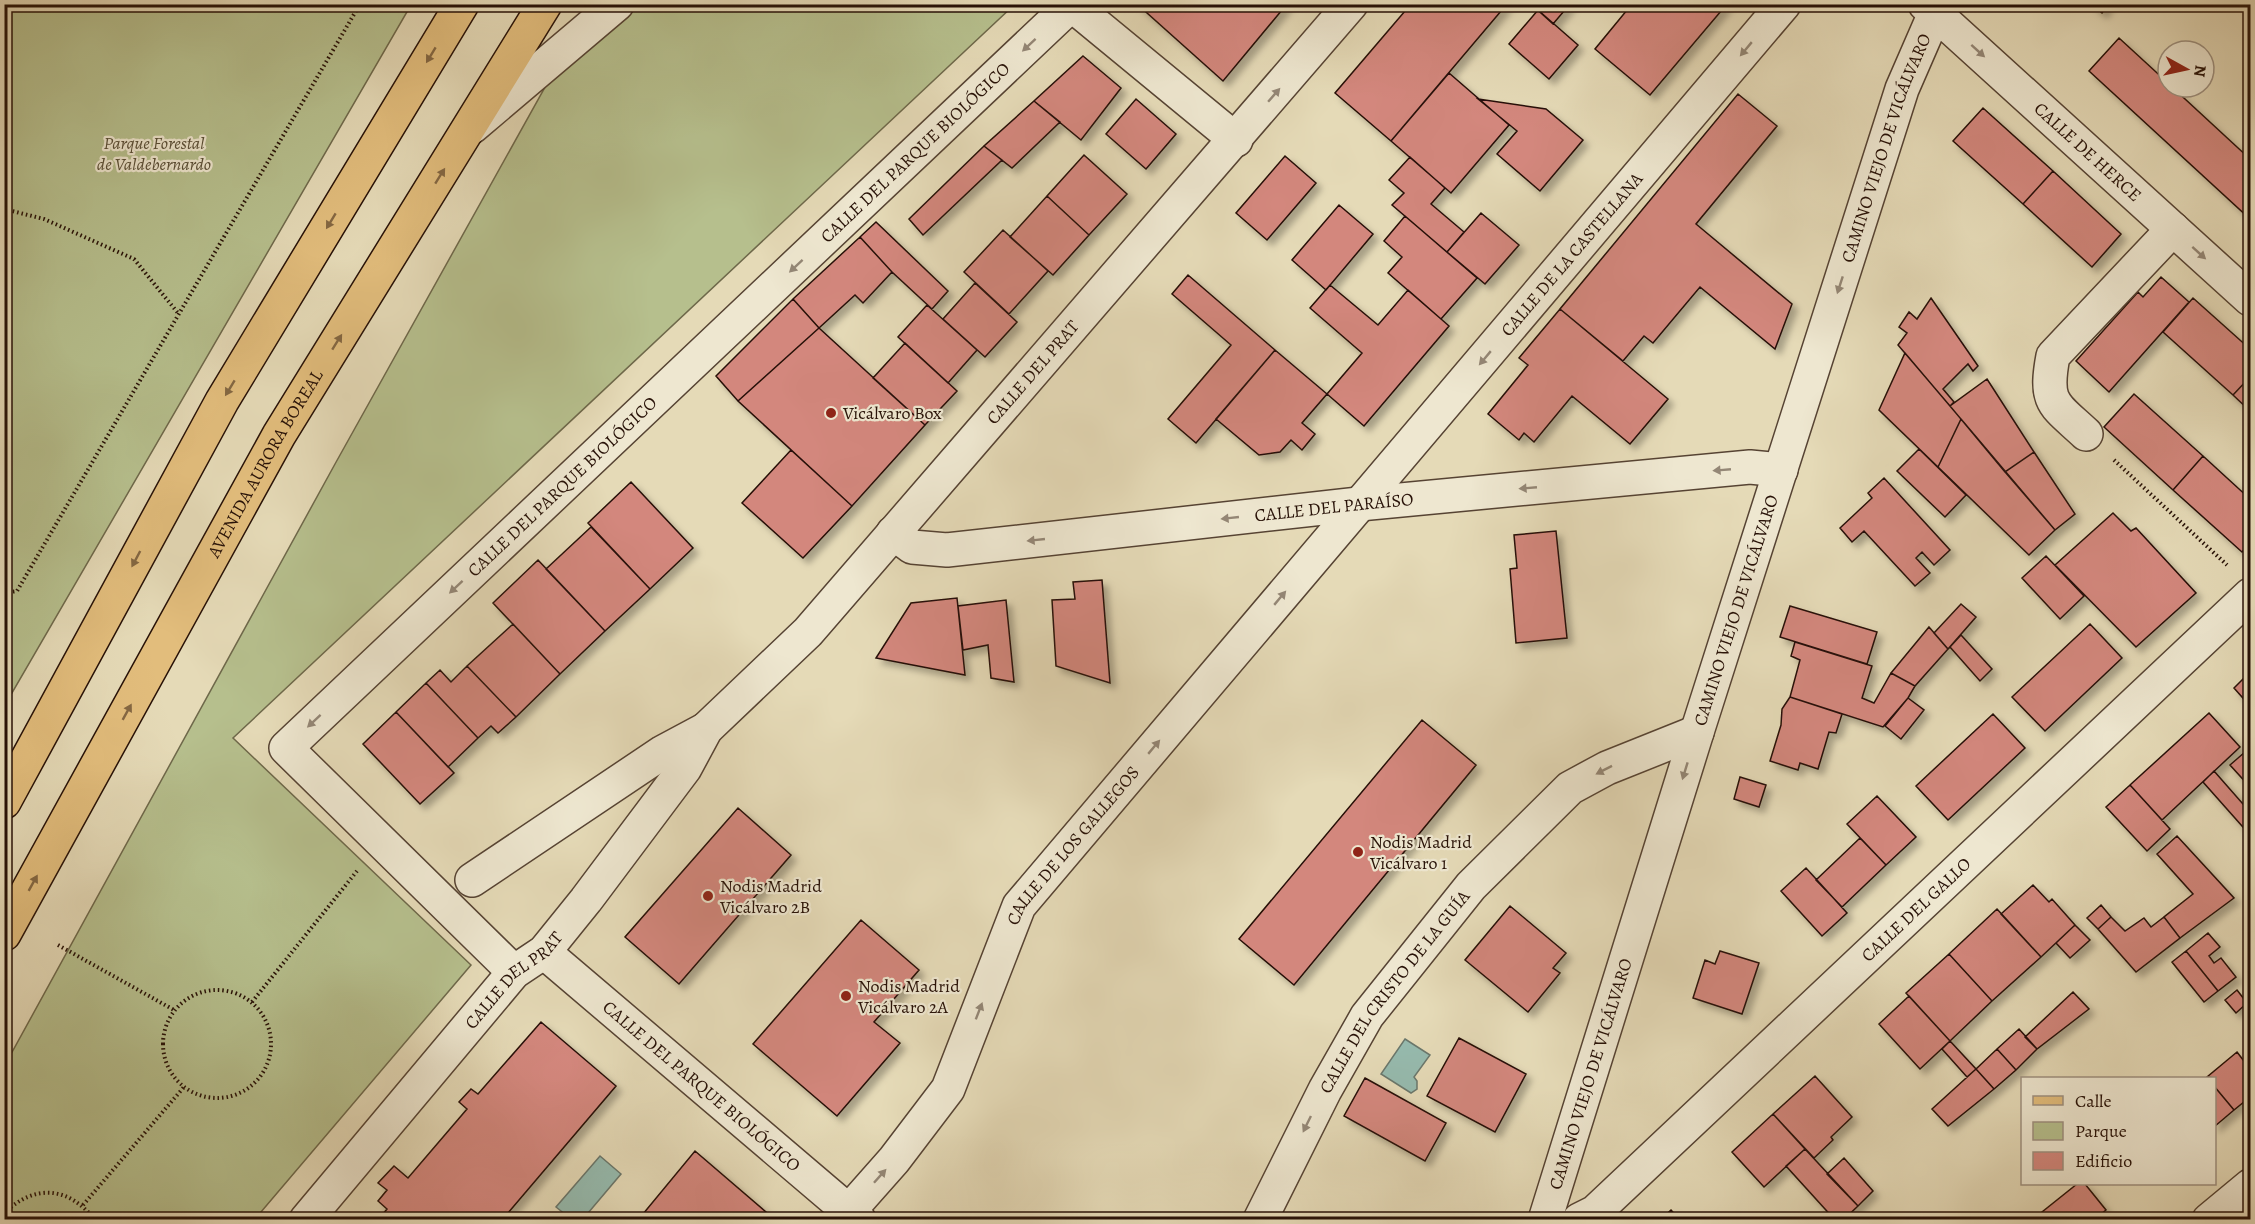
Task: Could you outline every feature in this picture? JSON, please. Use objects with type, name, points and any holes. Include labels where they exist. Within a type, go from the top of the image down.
[{"type":"main road","points":[[4,802],[222,401],[462,4]]},
{"type":"main road","name":"AVENIDA AURORA BOREAL","points":[[4,934],[279,435],[545,4]]},
{"type":"street","points":[[469,130],[617,4]]},
{"type":"street","name":"CALLE DEL PRAT","points":[[472,880],[663,752],[706,729],[808,633],[1236,140],[1351,4]]},
{"type":"street","name":"CALLE DE LA CASTELLANA","points":[[1359,504],[1400,459],[1784,4]]},
{"type":"street","points":[[1072,5],[1236,140]]},
{"type":"street","name":"CALLE DEL PARQUE BIOLÓGICO","points":[[514,972],[286,748],[1072,5]]},
{"type":"street","name":"CALLE DE HERCE","points":[[1933,7],[2250,299]]},
{"type":"street","name":"CAMINO VIEJO DE VICÁLVARO","points":[[1553,1218],[1697,732],[1902,89],[1933,7]]},
{"type":"street","points":[[2086,435],[2053,403],[2048,382],[2053,356],[2173,229]]},
{"type":"street","name":"CALLE DEL PARAÍSO","points":[[893,533],[912,547],[947,550],[1359,504],[1750,467],[1781,470]]},
{"type":"street","name":"CALLE DE LOS GALLEGOS","points":[[849,1216],[948,1089],[1019,906],[1359,504]]},
{"type":"street","name":"CALLE DEL GALLO","points":[[1579,1220],[1595,1212],[2241,582]]},
{"type":"street","name":"CALLE DEL PRAT","points":[[306,1220],[514,972],[544,952],[685,768],[706,729]]},
{"type":"street","name":"CALLE DEL CRISTO DE LA GUÍA","points":[[1260,1220],[1325,1090],[1367,1017],[1471,886],[1570,788],[1607,768],[1697,732]]},
{"type":"street","name":"CALLE DEL PARQUE BIOLÓGICO","points":[[544,952],[849,1216]]},
{"type":"street","points":[[2209,1220],[2250,1186]]},
{"type":"path","points":[[4,593],[17,591],[360,4]]},
{"type":"path","points":[[4,209],[44,219],[134,259],[177,314]]},
{"type":"path","points":[[2086,435],[2241,582]]},
{"type":"path","points":[[252,1002],[364,862]]},
{"type":"path","points":[[58,945],[174,1010]]},
{"type":"path","points":[[220,989],[237,993],[252,1002],[264,1016],[270,1034],[270,1052],[264,1070],[253,1085],[237,1094],[219,1099],[200,1096],[184,1087],[172,1075],[165,1059],[162,1042],[166,1025],[174,1010],[188,998],[203,991],[220,989]]},
{"type":"path","points":[[83,1205],[184,1087]]},
{"type":"path","points":[[4,1213],[17,1201],[33,1194],[51,1192],[68,1196],[83,1205],[95,1220]]},
{"type":"green space","name":"Parque Forestal de Valdebernardo","points":[[4,5],[411,5],[5,705]]},
{"type":"green space","points":[[595,5],[1014,5],[233,738],[471,965],[255,1219],[5,1220],[5,1065],[335,464],[568,46]]},
{"type":"water","points":[[1405,1039],[1430,1055],[1414,1077],[1417,1081],[1417,1089],[1411,1093],[1381,1074]]},
{"type":"water","points":[[600,1156],[621,1174],[583,1219],[571,1219],[556,1207]]},
{"type":"building","points":[[1137,4],[1287,4],[1223,81]]},
{"type":"building","points":[[1411,4],[1507,4],[1391,141],[1335,93]]},
{"type":"building","points":[[1531,4],[1570,4],[1553,24]]},
{"type":"building","points":[[1632,4],[1727,4],[1650,95],[1595,49]]},
{"type":"building","points":[[2091,4],[2108,4],[2102,13]]},
{"type":"building","points":[[1538,10],[1578,45],[1549,79],[1509,44]]},
{"type":"building","points":[[2119,38],[2156,72],[2156,99],[2185,99],[2250,159],[2250,219],[2089,71]]},
{"type":"building","points":[[1083,56],[1121,88],[1081,140],[1034,101]]},
{"type":"building","points":[[1449,73],[1509,125],[1451,193],[1391,141]]},
{"type":"building","points":[[1738,94],[1777,126],[1696,224],[1792,304],[1775,349],[1700,287],[1653,343],[1644,336],[1623,361],[1560,309]]},
{"type":"building","points":[[1136,99],[1176,134],[1146,169],[1106,134]]},
{"type":"building","points":[[1478,99],[1546,109],[1583,140],[1540,191],[1497,154],[1517,131]]},
{"type":"building","points":[[1034,101],[1060,122],[1012,168],[984,146]]},
{"type":"building","points":[[1983,108],[2053,171],[2023,204],[1953,141]]},
{"type":"building","points":[[984,146],[1002,160],[923,235],[909,219]]},
{"type":"building","points":[[1084,155],[1127,194],[1089,235],[1047,196]]},
{"type":"building","points":[[1285,156],[1316,183],[1267,240],[1236,213]]},
{"type":"building","points":[[1410,157],[1445,188],[1431,204],[1464,232],[1447,252],[1392,205],[1404,193],[1389,180]]},
{"type":"building","points":[[2053,171],[2121,234],[2092,267],[2023,204]]},
{"type":"building","points":[[1047,196],[1089,235],[1053,275],[1010,237]]},
{"type":"building","points":[[1339,205],[1373,234],[1326,290],[1292,260]]},
{"type":"building","points":[[1481,213],[1519,245],[1485,284],[1447,252]]},
{"type":"building","points":[[1405,216],[1477,278],[1441,319],[1388,273],[1402,257],[1384,241]]},
{"type":"building","points":[[876,222],[948,291],[932,309],[892,272],[860,237]]},
{"type":"building","points":[[1003,230],[1048,271],[1009,314],[964,272]]},
{"type":"building","points":[[860,237],[892,272],[863,303],[855,295],[819,328],[793,299]]},
{"type":"building","points":[[1188,275],[1275,350],[1196,443],[1168,419],[1231,345],[1172,294]]},
{"type":"building","points":[[2161,277],[2189,302],[2109,392],[2076,361],[2138,292],[2143,297]]},
{"type":"building","points":[[975,283],[1017,322],[985,357],[943,319]]},
{"type":"building","points":[[1330,285],[1378,325],[1408,290],[1449,326],[1364,426],[1327,394],[1362,353],[1310,308]]},
{"type":"building","points":[[1931,298],[1978,366],[1973,371],[1968,364],[1943,389],[1954,402],[1950,406],[1898,345],[1907,333],[1899,327],[1909,312],[1917,319]]},
{"type":"building","points":[[2193,298],[2250,349],[2250,377],[2233,395],[2163,332]]},
{"type":"building","points":[[793,299],[819,328],[738,401],[716,376]]},
{"type":"building","points":[[927,305],[977,350],[948,383],[898,337]]},
{"type":"building","points":[[1560,309],[1668,399],[1630,444],[1572,396],[1534,442],[1524,433],[1519,440],[1488,414],[1528,365],[1519,358]]},
{"type":"building","name":"Vicálvaro Box","points":[[819,328],[925,425],[852,506],[738,401]]},
{"type":"building","points":[[905,343],[957,391],[925,425],[873,378]]},
{"type":"building","points":[[1275,350],[1327,394],[1302,423],[1315,434],[1302,450],[1291,440],[1280,452],[1259,455],[1216,419]]},
{"type":"building","points":[[1905,353],[1961,419],[1938,467],[1879,410]]},
{"type":"building","points":[[2250,377],[2250,411],[2233,395]]},
{"type":"building","points":[[1987,379],[2034,452],[2005,472],[1950,406]]},
{"type":"building","points":[[2134,394],[2203,456],[2173,490],[2104,427]]},
{"type":"building","points":[[1961,419],[2055,530],[2029,555],[1938,467]]},
{"type":"building","points":[[1919,449],[1966,495],[1945,517],[1897,471]]},
{"type":"building","points":[[791,450],[852,506],[803,558],[742,503]]},
{"type":"building","points":[[2034,452],[2075,514],[2055,530],[2005,472]]},
{"type":"building","points":[[2203,456],[2250,499],[2250,543],[2242,552],[2173,490]]},
{"type":"building","points":[[1884,478],[1950,550],[1934,565],[1922,552],[1916,558],[1930,573],[1915,586],[1864,531],[1852,542],[1840,528],[1872,498],[1868,493]]},
{"type":"building","points":[[631,482],[693,548],[650,589],[588,523]]},
{"type":"building","points":[[2113,513],[2131,531],[2136,528],[2196,593],[2136,647],[2055,565]]},
{"type":"building","points":[[591,527],[650,589],[605,631],[546,569]]},
{"type":"building","points":[[1556,531],[1567,638],[1516,643],[1510,569],[1517,568],[1514,535]]},
{"type":"building","points":[[2046,556],[2084,596],[2060,619],[2022,578]]},
{"type":"building","points":[[538,560],[605,631],[560,674],[493,603]]},
{"type":"building","points":[[1102,580],[1110,683],[1056,666],[1052,600],[1075,599],[1073,582]]},
{"type":"building","points":[[957,598],[965,675],[876,658],[911,603]]},
{"type":"building","points":[[1006,600],[1014,682],[991,678],[988,645],[963,650],[958,606]]},
{"type":"building","points":[[1961,604],[1976,617],[1948,649],[1934,633]]},
{"type":"building","points":[[1790,606],[1877,632],[1867,664],[1780,637]]},
{"type":"building","points":[[513,624],[560,674],[516,717],[467,666]]},
{"type":"building","points":[[2090,624],[2122,658],[2045,731],[2012,697]]},
{"type":"building","points":[[1929,627],[1948,649],[1915,686],[1891,673]]},
{"type":"building","points":[[1961,635],[1992,669],[1980,681],[1950,647]]},
{"type":"building","points":[[1795,642],[1872,666],[1862,698],[1874,703],[1891,673],[1915,686],[1908,698],[1883,727],[1790,697],[1800,660],[1791,656]]},
{"type":"building","points":[[467,666],[516,717],[498,733],[491,726],[478,738],[426,683],[440,670],[451,682]]},
{"type":"building","points":[[2250,672],[2250,706],[2234,688]]},
{"type":"building","points":[[426,683],[478,738],[448,767],[396,712]]},
{"type":"building","points":[[1790,697],[1842,714],[1836,733],[1829,732],[1818,769],[1800,763],[1798,770],[1770,761],[1781,725],[1782,709]]},
{"type":"building","points":[[1908,698],[1924,710],[1901,739],[1885,726]]},
{"type":"building","points":[[396,712],[454,773],[420,804],[363,744]]},
{"type":"building","points":[[2209,713],[2240,747],[2162,820],[2130,785]]},
{"type":"building","points":[[1993,714],[2025,748],[1948,820],[1916,786]]},
{"type":"building","name":"Nodis Madrid Vicálvaro 1","points":[[1422,720],[1476,765],[1294,985],[1239,939]]},
{"type":"building","points":[[2245,752],[2250,758],[2250,787],[2230,765]]},
{"type":"building","points":[[2214,771],[2250,812],[2250,835],[2203,782]]},
{"type":"building","points":[[1740,777],[1766,785],[1759,807],[1734,799]]},
{"type":"building","points":[[2130,785],[2170,829],[2147,851],[2106,807]]},
{"type":"building","points":[[1877,796],[1916,837],[1886,865],[1847,824]]},
{"type":"building","name":"Nodis Madrid Vicálvaro 2B","points":[[738,808],[791,855],[679,984],[625,937]]},
{"type":"building","points":[[2177,836],[2234,898],[2180,938],[2164,917],[2193,894],[2157,854]]},
{"type":"building","points":[[1860,838],[1886,865],[1842,907],[1816,880]]},
{"type":"building","points":[[1806,868],[1847,913],[1822,936],[1781,891]]},
{"type":"building","points":[[2033,885],[2049,902],[2052,899],[2075,925],[2041,957],[2001,914]]},
{"type":"building","points":[[2101,905],[2111,917],[2098,929],[2087,918]]},
{"type":"building","points":[[1510,906],[1566,953],[1553,968],[1560,973],[1528,1012],[1465,960]]},
{"type":"building","points":[[1997,909],[2041,957],[1992,1001],[1949,954]]},
{"type":"building","points":[[2111,917],[2125,931],[2144,918],[2151,927],[2164,917],[2180,938],[2136,972],[2098,929]]},
{"type":"building","name":"Nodis Madrid Vicálvaro 2A","points":[[861,920],[919,970],[874,1022],[900,1043],[837,1116],[753,1044]]},
{"type":"building","points":[[2075,925],[2090,940],[2070,958],[2056,943]]},
{"type":"building","points":[[2208,933],[2220,947],[2209,956],[2214,963],[2221,958],[2236,977],[2218,991],[2186,951]]},
{"type":"building","points":[[1720,951],[1759,963],[1742,1014],[1693,998],[1705,960],[1715,964]]},
{"type":"building","points":[[2186,951],[2218,991],[2204,1002],[2172,962]]},
{"type":"building","points":[[1949,954],[1992,1001],[1950,1041],[1906,993]]},
{"type":"building","points":[[2237,990],[2247,1003],[2236,1013],[2225,1000]]},
{"type":"building","points":[[2073,992],[2089,1009],[2037,1049],[2025,1037]]},
{"type":"building","points":[[1909,996],[1950,1041],[1920,1069],[1879,1024]]},
{"type":"building","points":[[541,1022],[616,1086],[502,1220],[378,1220],[387,1209],[378,1201],[387,1190],[378,1183],[394,1166],[408,1178],[467,1109],[459,1102],[471,1089],[478,1094]]},
{"type":"building","points":[[2019,1029],[2037,1049],[2016,1070],[1997,1049]]},
{"type":"building","points":[[1459,1038],[1526,1074],[1495,1132],[1427,1096]]},
{"type":"building","points":[[1950,1041],[1976,1069],[1967,1077],[1942,1049]]},
{"type":"building","points":[[1997,1049],[2016,1070],[1994,1089],[1976,1069]]},
{"type":"building","points":[[2237,1052],[2250,1069],[2250,1097],[2234,1110],[2216,1088],[2216,1077],[2207,1077]]},
{"type":"building","points":[[1976,1069],[1994,1089],[1948,1126],[1932,1109]]},
{"type":"building","points":[[1815,1076],[1852,1117],[1831,1137],[1833,1140],[1814,1158],[1773,1114]]},
{"type":"building","points":[[1365,1078],[1446,1123],[1425,1161],[1344,1116]]},
{"type":"building","points":[[2216,1088],[2234,1110],[2216,1125]]},
{"type":"building","points":[[1773,1114],[1805,1149],[1764,1187],[1732,1152]]},
{"type":"building","points":[[1805,1149],[1858,1206],[1843,1220],[1835,1220],[1786,1166]]},
{"type":"building","points":[[695,1151],[773,1218],[771,1220],[638,1220]]},
{"type":"building","points":[[1844,1158],[1873,1191],[1858,1206],[1827,1174]]},
{"type":"building","points":[[2076,1185],[2086,1185],[2106,1210],[2101,1214],[2106,1220],[2032,1220]]},
{"type":"building","points":[[2250,1207],[2250,1220],[2246,1220],[2242,1214]]},
{"type":"building","points":[[1671,1210],[1680,1220],[1660,1220]]},
{"type":"place","name":"Vicálvaro Box","points":[[831,413]]},
{"type":"place","name":"Nodis Madrid Vicálvaro 1","points":[[1358,852]]},
{"type":"place","name":"Nodis Madrid Vicálvaro 2B","points":[[708,896]]},
{"type":"place","name":"Nodis Madrid Vicálvaro 2A","points":[[846,996]]}]
